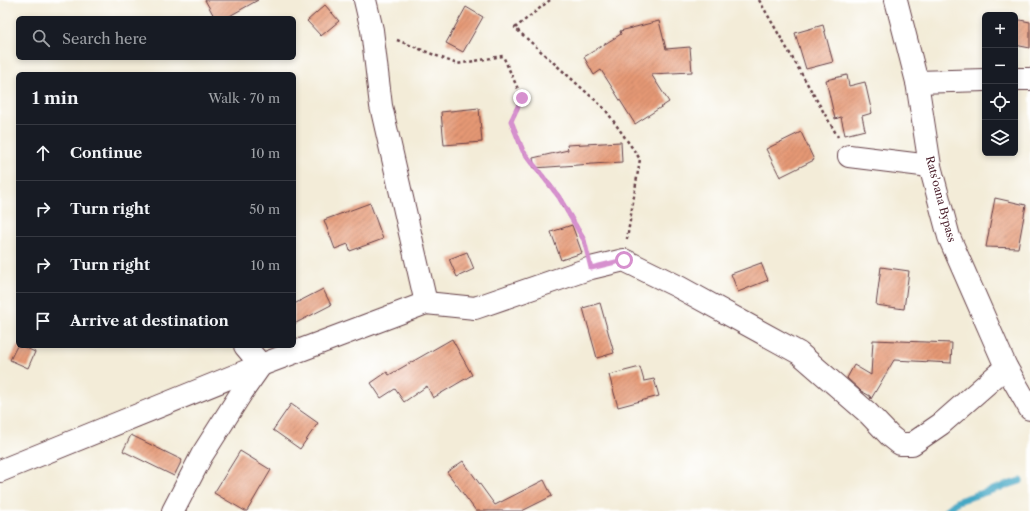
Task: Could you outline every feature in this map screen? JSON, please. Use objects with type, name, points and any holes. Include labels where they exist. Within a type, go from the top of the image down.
[{"type":"street","points":[[366,0],[372,30],[381,106],[426,303]]},
{"type":"street","name":"Rats'oana Bypass","points":[[896,0],[917,82],[930,166],[949,237],[1006,367],[1030,409]]},
{"type":"street","points":[[1018,79],[1030,79]]},
{"type":"street","points":[[917,82],[982,80]]},
{"type":"street","points":[[849,156],[930,166]]},
{"type":"street","points":[[0,471],[262,365],[426,303],[475,308],[591,268],[624,260],[677,286],[799,353],[868,413],[890,436],[900,444],[912,444],[941,424],[1006,367]]},
{"type":"street","points":[[247,348],[262,365]]},
{"type":"street","points":[[173,511],[202,455],[242,392],[262,365]]},
{"type":"path","points":[[550,0],[515,28],[605,109],[640,159],[624,260]]},
{"type":"path","points":[[759,0],[849,156]]},
{"type":"path","points":[[372,30],[457,64],[503,56],[522,98],[511,121],[523,151],[559,197],[584,240],[591,268]]},
{"type":"building","points":[[205,0],[258,0],[230,16],[214,16]]},
{"type":"building","points":[[325,5],[339,21],[321,36],[307,21]]},
{"type":"building","points":[[466,7],[483,17],[463,52],[446,43]]},
{"type":"building","points":[[1018,20],[1030,22],[1030,48],[1018,46]]},
{"type":"building","points":[[659,21],[666,49],[690,47],[692,72],[651,74],[669,102],[635,124],[601,70],[594,75],[584,57],[621,34],[620,31]]},
{"type":"building","points":[[823,25],[833,62],[806,69],[795,33]]},
{"type":"building","points":[[847,75],[849,86],[865,82],[872,113],[862,116],[865,130],[845,135],[841,117],[835,119],[826,80]]},
{"type":"building","points":[[479,108],[482,142],[444,145],[441,112]]},
{"type":"building","points":[[801,132],[814,160],[780,177],[766,149]]},
{"type":"building","points":[[621,142],[622,162],[534,168],[533,158],[568,150],[567,145]]},
{"type":"building","points":[[995,198],[1026,205],[1018,248],[986,247]]},
{"type":"building","points":[[370,203],[383,239],[350,251],[348,244],[335,249],[324,220]]},
{"type":"building","points":[[572,225],[582,253],[561,260],[551,232]]},
{"type":"building","points":[[467,252],[474,269],[457,277],[449,259]]},
{"type":"building","points":[[761,263],[768,280],[738,292],[731,274]]},
{"type":"building","points":[[881,267],[909,271],[904,309],[876,305]]},
{"type":"building","points":[[323,289],[331,305],[296,323],[296,303]]},
{"type":"building","points":[[600,303],[614,353],[597,358],[583,308]]},
{"type":"building","points":[[452,339],[472,375],[433,398],[427,386],[404,402],[395,389],[381,398],[371,383],[387,372],[389,375]]},
{"type":"building","points":[[873,340],[952,343],[951,363],[894,360],[871,399],[870,396],[861,391],[847,378],[854,365],[871,375]]},
{"type":"building","points":[[16,348],[26,348],[35,352],[28,368],[10,360]]},
{"type":"building","points":[[640,367],[644,381],[654,379],[659,396],[618,407],[609,375]]},
{"type":"building","points":[[291,404],[318,423],[300,449],[273,430]]},
{"type":"building","points":[[131,435],[182,460],[174,476],[123,451]]},
{"type":"building","points":[[240,451],[271,470],[247,511],[214,493]]},
{"type":"building","points":[[463,461],[495,505],[544,480],[552,496],[522,511],[476,511],[447,472]]},
{"type":"waterway","points":[[946,511],[958,501],[1020,481]]},
{"type":"route","points":[[522,98],[511,121],[523,151],[559,197],[584,240],[591,268],[624,260]]}]
